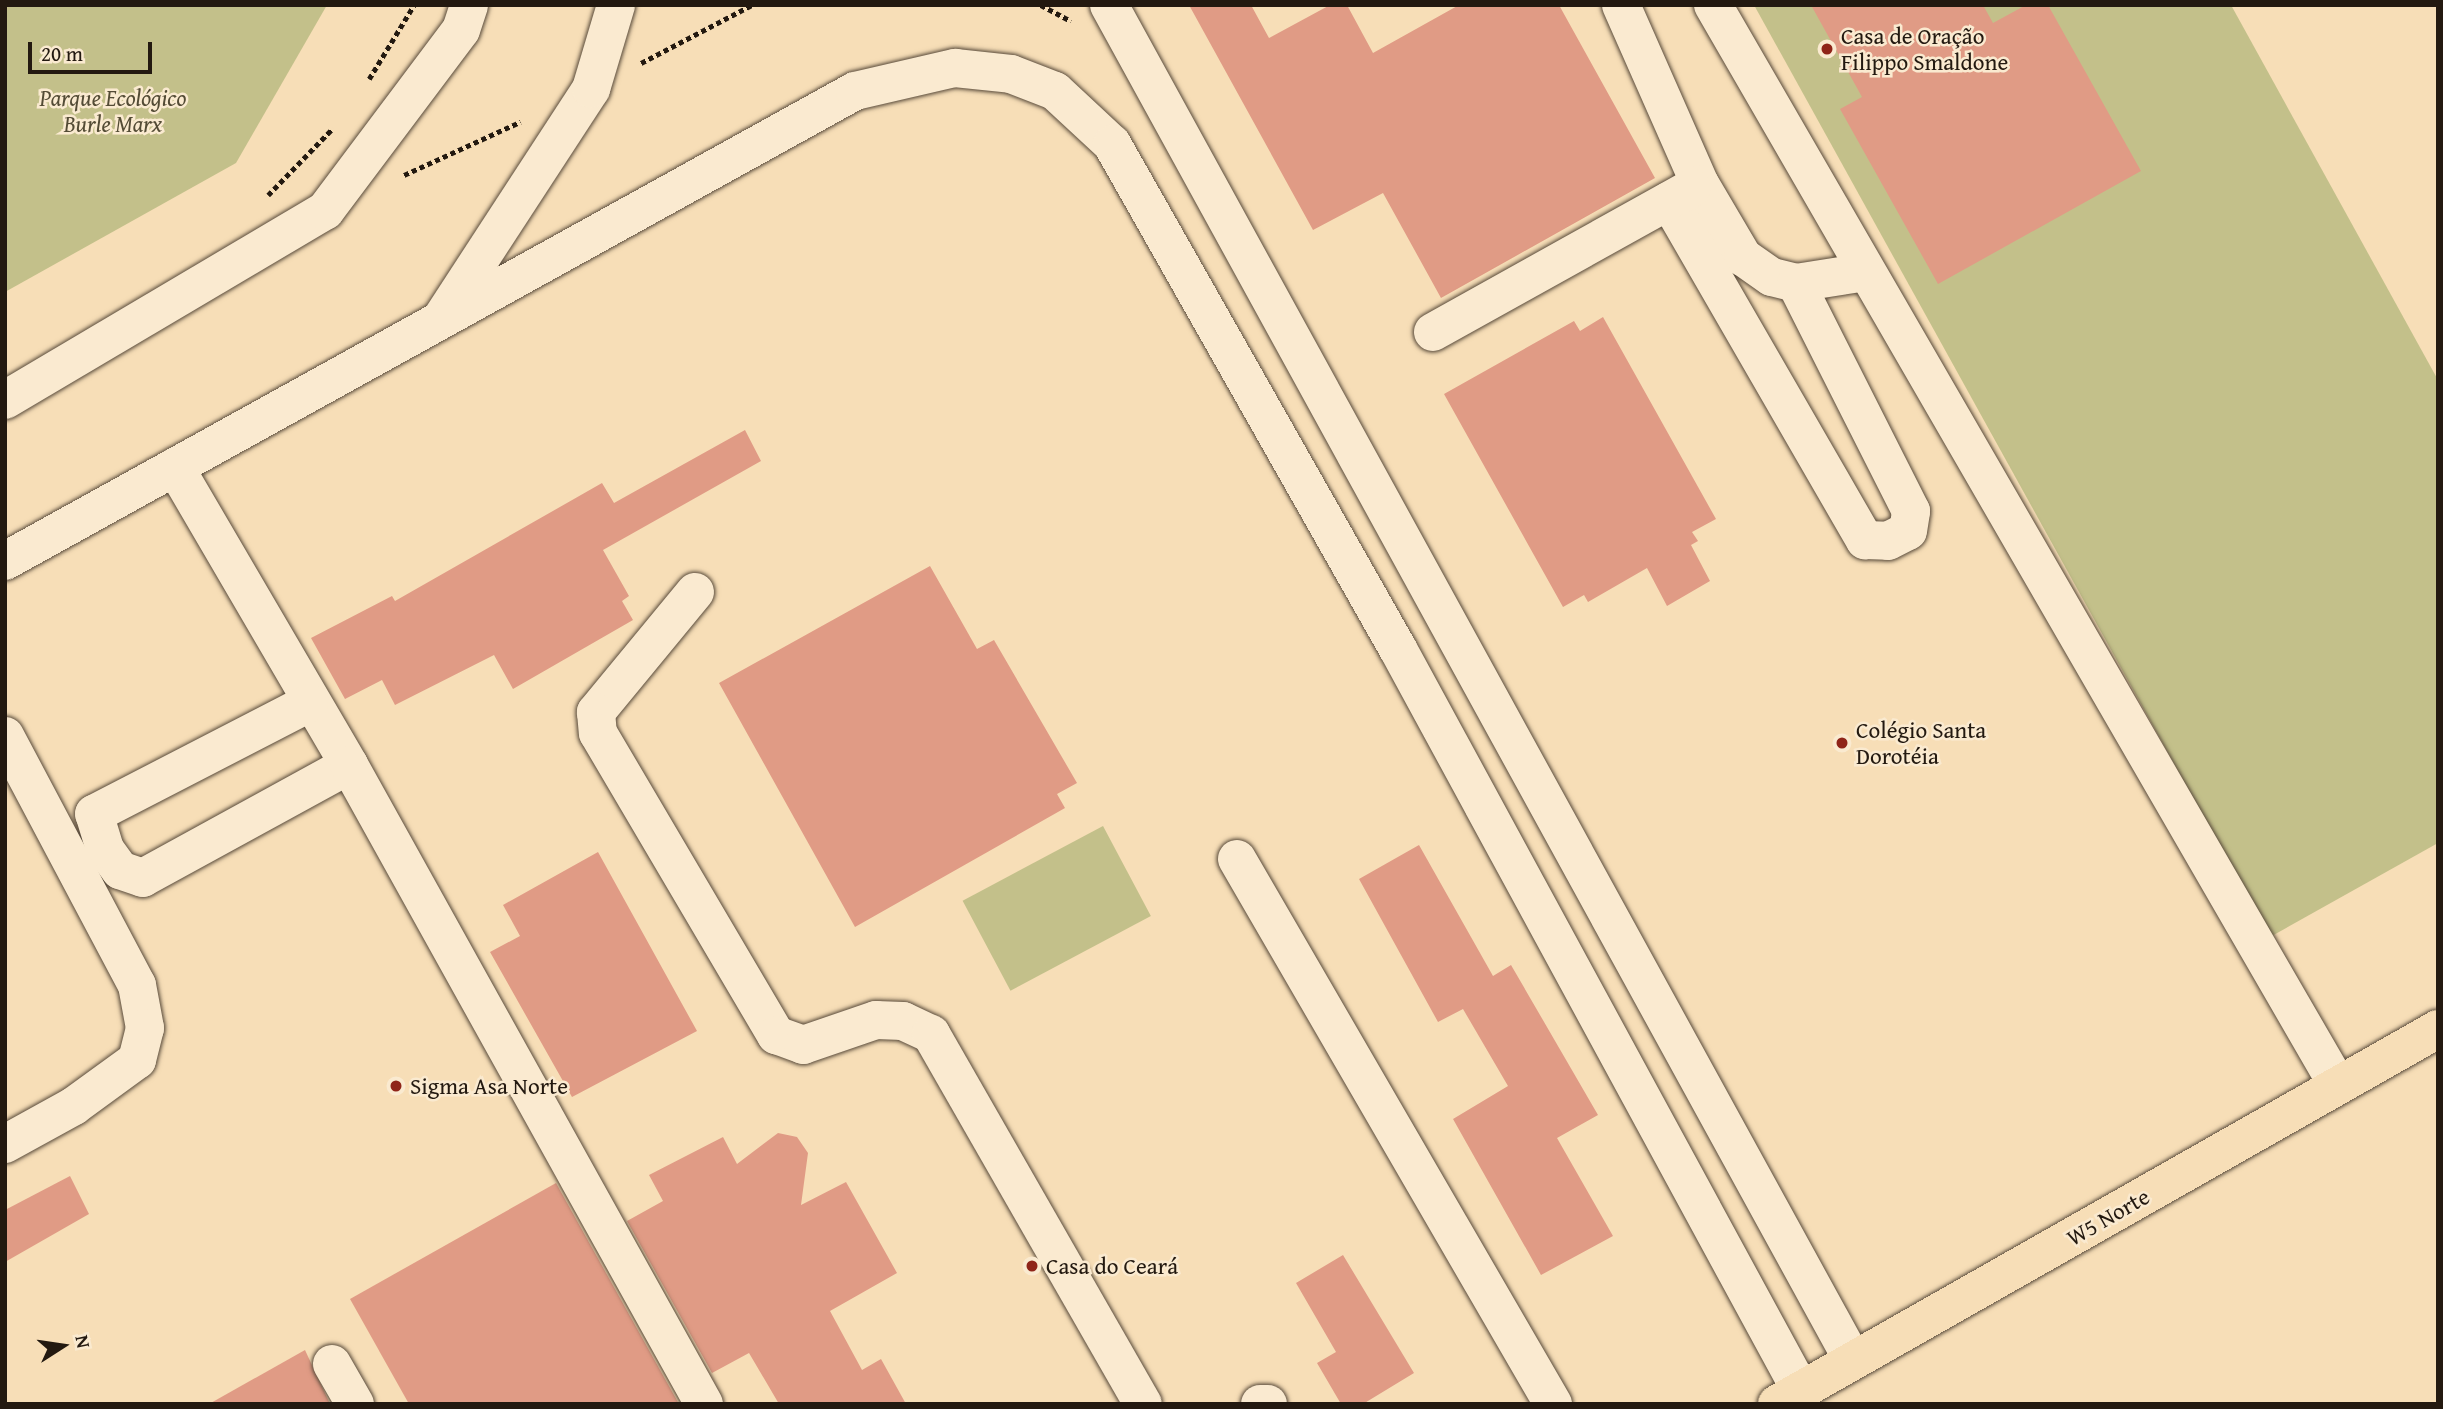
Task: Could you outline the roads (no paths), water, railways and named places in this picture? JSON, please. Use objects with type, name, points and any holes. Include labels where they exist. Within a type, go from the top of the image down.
[{"type":"main road","name":"W5 Norte","points":[[1788,1396],[2438,1029]]},
{"type":"street","points":[[5,400],[324,211],[461,30],[469,5]]},
{"type":"street","points":[[440,321],[592,89],[616,5]]},
{"type":"street","points":[[1109,5],[1852,1359]]},
{"type":"street","points":[[1621,5],[1684,192],[1865,540],[1888,541],[1908,531],[1911,511],[1796,283]]},
{"type":"street","points":[[1713,5],[2337,1084]]},
{"type":"street","points":[[5,561],[855,91],[955,68],[1011,74],[1055,92],[1112,144],[1398,649],[1788,1396]]},
{"type":"street","points":[[1684,192],[1743,257],[1772,277],[1796,283],[1866,272]]},
{"type":"street","points":[[1433,332],[1684,192]]},
{"type":"street","points":[[176,467],[309,703],[349,765],[704,1404]]},
{"type":"street","points":[[695,592],[597,712],[598,733],[776,1035],[803,1045],[876,1020],[903,1021],[931,1034],[1143,1404]]},
{"type":"street","points":[[309,703],[94,814],[105,849],[120,870],[143,878],[349,765]]},
{"type":"street","points":[[5,736],[136,985],[145,1028],[137,1060],[74,1105],[5,1144]]},
{"type":"street","points":[[1237,859],[1553,1404]]},
{"type":"street","points":[[332,1364],[355,1404]]},
{"type":"street","points":[[1260,1404],[1268,1404]]},
{"type":"place","name":"Casa de Oração Filippo Smaldone","points":[[1827,49]]},
{"type":"place","name":"Colégio Santa Dorotéia","points":[[1842,743]]},
{"type":"place","name":"Sigma Asa Norte","points":[[396,1086]]},
{"type":"place","name":"Casa do Ceará","points":[[1032,1266]]},
{"type":"park label","name":"Parque Ecológico Burle Marx","points":[[113,111]]}]
